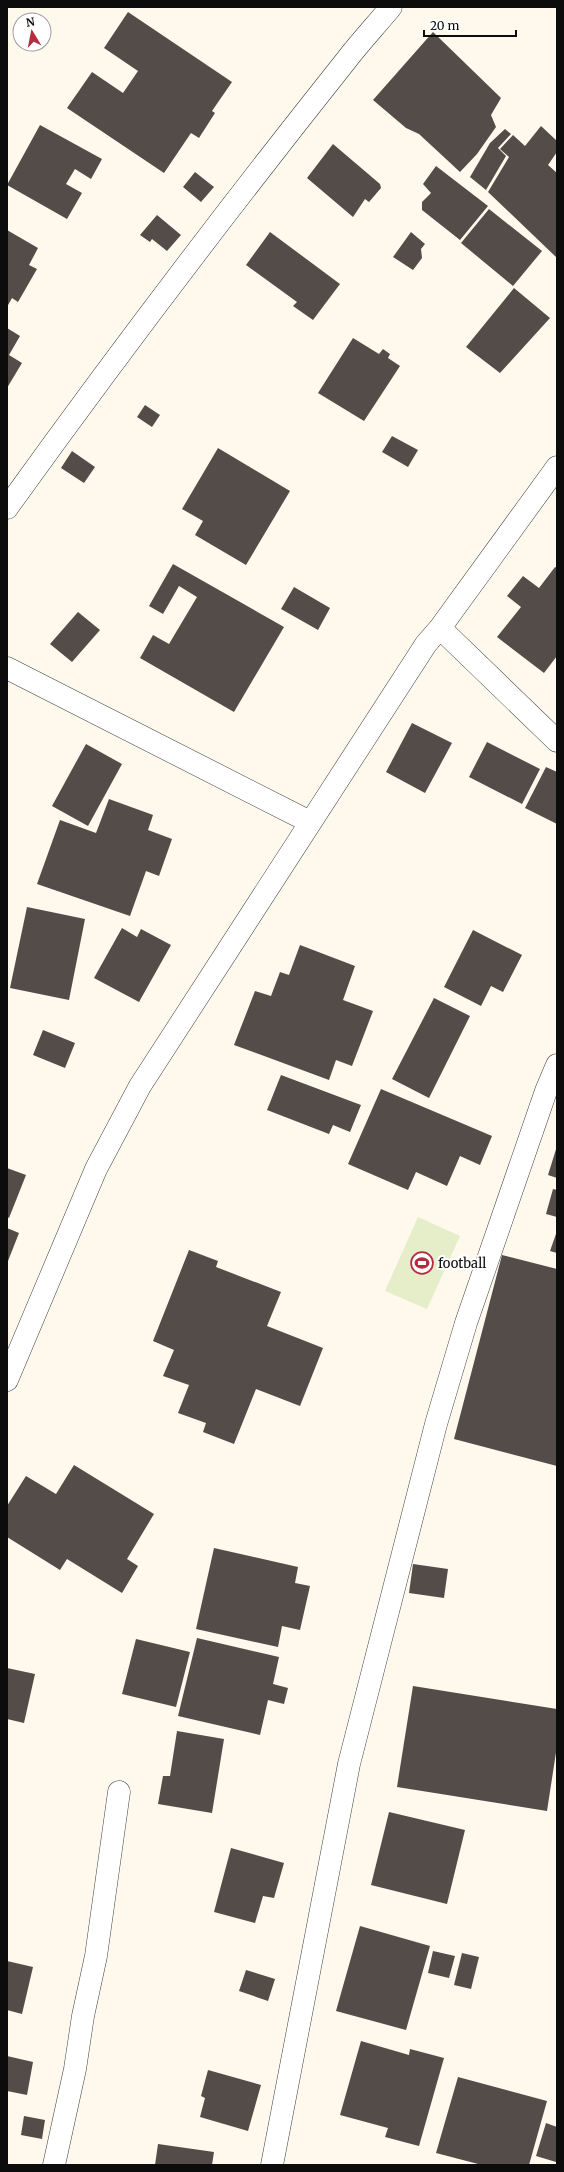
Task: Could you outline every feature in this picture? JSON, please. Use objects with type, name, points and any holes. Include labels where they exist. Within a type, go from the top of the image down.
[{"type":"street","points":[[7,508],[106,369],[349,56],[391,7]]},
{"type":"street","points":[[7,1380],[96,1169],[140,1086],[426,644],[440,628],[557,467]]},
{"type":"street","points":[[440,628],[557,741]]},
{"type":"street","points":[[7,668],[310,822]]},
{"type":"street","points":[[272,2165],[349,1764],[436,1424],[466,1323],[546,1092],[557,1065]]},
{"type":"street","points":[[54,2165],[75,2069],[83,2016],[96,1956],[119,1792]]},
{"type":"green space","name":"football","points":[[418,1217],[460,1236],[427,1309],[385,1291]]},
{"type":"building","points":[[128,12],[232,82],[212,111],[215,113],[199,138],[191,133],[164,173],[67,108],[92,72],[123,93],[138,71],[104,48]]},
{"type":"building","points":[[433,32],[501,98],[491,115],[496,127],[477,154],[460,172],[419,134],[406,128],[373,100]]},
{"type":"building","points":[[40,125],[102,159],[91,179],[75,169],[66,184],[82,193],[67,219],[7,185]]},
{"type":"building","points":[[541,126],[557,141],[557,152],[548,165],[557,173],[556,257],[488,192],[509,157],[500,149],[513,135],[525,146]]},
{"type":"building","points":[[505,129],[511,134],[498,148],[506,156],[486,190],[470,177],[490,143]]},
{"type":"building","points":[[333,144],[380,184],[381,188],[369,202],[365,199],[353,217],[307,178]]},
{"type":"building","points":[[436,166],[488,206],[460,240],[422,210],[422,202],[431,193],[423,184]]},
{"type":"building","points":[[195,172],[214,187],[201,202],[183,187]]},
{"type":"building","points":[[489,209],[542,251],[513,286],[461,243]]},
{"type":"building","points":[[157,215],[181,235],[167,251],[152,239],[150,242],[140,235]]},
{"type":"building","points":[[7,230],[38,248],[29,265],[37,269],[18,302],[12,298],[7,307]]},
{"type":"building","points":[[270,232],[340,284],[313,320],[293,306],[297,302],[246,265]]},
{"type":"building","points":[[411,232],[425,244],[421,249],[422,258],[413,270],[393,257]]},
{"type":"building","points":[[514,288],[550,318],[500,373],[466,347]]},
{"type":"building","points":[[7,328],[20,336],[9,355],[22,363],[7,388]]},
{"type":"building","points":[[353,338],[379,354],[383,349],[390,354],[388,358],[400,366],[364,421],[318,393]]},
{"type":"building","points":[[145,405],[160,415],[152,427],[137,417]]},
{"type":"building","points":[[392,436],[418,450],[408,467],[382,452]]},
{"type":"building","points":[[218,448],[290,491],[246,565],[195,535],[203,521],[182,509]]},
{"type":"building","points":[[72,451],[95,467],[84,483],[61,468]]},
{"type":"building","points":[[173,564],[284,627],[234,712],[140,658],[153,635],[169,644],[197,597],[179,586],[163,614],[149,606]]},
{"type":"building","points":[[555,567],[557,568],[557,656],[544,673],[497,637],[521,607],[507,596],[523,576],[539,588]]},
{"type":"building","points":[[294,587],[330,608],[318,630],[281,609]]},
{"type":"building","points":[[78,612],[100,630],[72,662],[50,644]]},
{"type":"building","points":[[412,723],[452,743],[425,793],[386,772]]},
{"type":"building","points":[[487,742],[540,769],[522,804],[469,777]]},
{"type":"building","points":[[86,744],[122,764],[88,826],[52,806]]},
{"type":"building","points":[[546,767],[557,772],[557,824],[525,808]]},
{"type":"building","points":[[109,799],[153,815],[148,830],[172,839],[159,876],[146,871],[130,916],[37,884],[60,820],[96,833]]},
{"type":"building","points":[[27,907],[85,919],[69,1000],[10,988]]},
{"type":"building","points":[[122,928],[137,937],[141,929],[171,945],[139,1002],[94,978]]},
{"type":"building","points":[[473,930],[522,955],[503,992],[491,986],[481,1006],[444,987]]},
{"type":"building","points":[[300,945],[355,966],[343,1000],[373,1011],[352,1066],[336,1060],[329,1080],[234,1045],[255,991],[271,996],[280,972],[289,975]]},
{"type":"building","points":[[434,998],[470,1016],[429,1098],[392,1079]]},
{"type":"building","points":[[43,1030],[75,1043],[65,1068],[33,1055]]},
{"type":"building","points":[[281,1075],[361,1105],[350,1132],[333,1125],[329,1134],[267,1110]]},
{"type":"building","points":[[381,1089],[492,1136],[480,1165],[460,1156],[447,1186],[416,1172],[408,1190],[348,1164]]},
{"type":"building","points":[[557,1146],[557,1178],[548,1175]]},
{"type":"building","points":[[7,1168],[26,1175],[9,1218],[7,1217]]},
{"type":"building","points":[[553,1189],[557,1190],[557,1217],[546,1214]]},
{"type":"building","points":[[7,1228],[19,1233],[8,1261],[7,1261]]},
{"type":"building","points":[[557,1231],[557,1253],[550,1251]]},
{"type":"building","points":[[189,1250],[218,1261],[216,1267],[281,1292],[267,1326],[323,1348],[300,1406],[256,1389],[234,1444],[203,1432],[206,1423],[178,1413],[189,1385],[163,1376],[174,1350],[153,1341]]},
{"type":"building","points":[[502,1255],[557,1269],[557,1466],[454,1439]]},
{"type":"building","points":[[74,1465],[154,1514],[127,1559],[138,1566],[122,1593],[67,1559],[60,1570],[7,1537],[7,1506],[26,1476],[56,1494]]},
{"type":"building","points":[[214,1548],[298,1567],[295,1583],[310,1586],[300,1630],[282,1626],[278,1647],[196,1629]]},
{"type":"building","points":[[413,1564],[448,1569],[444,1598],[409,1593]]},
{"type":"building","points":[[197,1638],[279,1657],[273,1684],[288,1688],[284,1704],[268,1700],[260,1735],[178,1716]]},
{"type":"building","points":[[136,1639],[190,1652],[176,1707],[122,1694]]},
{"type":"building","points":[[7,1668],[35,1674],[24,1723],[7,1719]]},
{"type":"building","points":[[413,1686],[557,1709],[557,1746],[547,1811],[397,1787]]},
{"type":"building","points":[[177,1731],[224,1739],[212,1813],[158,1804],[163,1776],[170,1776]]},
{"type":"building","points":[[389,1812],[465,1830],[447,1904],[371,1885]]},
{"type":"building","points":[[231,1848],[284,1863],[274,1898],[263,1896],[255,1923],[214,1912]]},
{"type":"building","points":[[360,1926],[430,1946],[406,2030],[336,2011]]},
{"type":"building","points":[[433,1951],[455,1956],[449,1978],[428,1973]]},
{"type":"building","points":[[462,1953],[479,1957],[471,1989],[454,1985]]},
{"type":"building","points":[[7,1961],[33,1967],[22,2014],[7,2010]]},
{"type":"building","points":[[246,1970],[275,1979],[268,2001],[239,1991]]},
{"type":"building","points":[[361,2041],[409,2055],[410,2049],[444,2058],[419,2146],[385,2137],[388,2128],[340,2115]]},
{"type":"building","points":[[7,2056],[33,2062],[27,2095],[7,2091]]},
{"type":"building","points":[[208,2070],[261,2085],[248,2131],[200,2117],[205,2098],[201,2096]]},
{"type":"building","points":[[458,2077],[547,2101],[529,2165],[482,2165],[436,2153]]},
{"type":"building","points":[[24,2116],[45,2120],[42,2139],[21,2135]]},
{"type":"building","points":[[546,2123],[557,2127],[556,2162],[536,2156]]},
{"type":"building","points":[[158,2144],[214,2152],[212,2165],[155,2165]]},
{"type":"place","name":"football","points":[[422,1263]]}]
